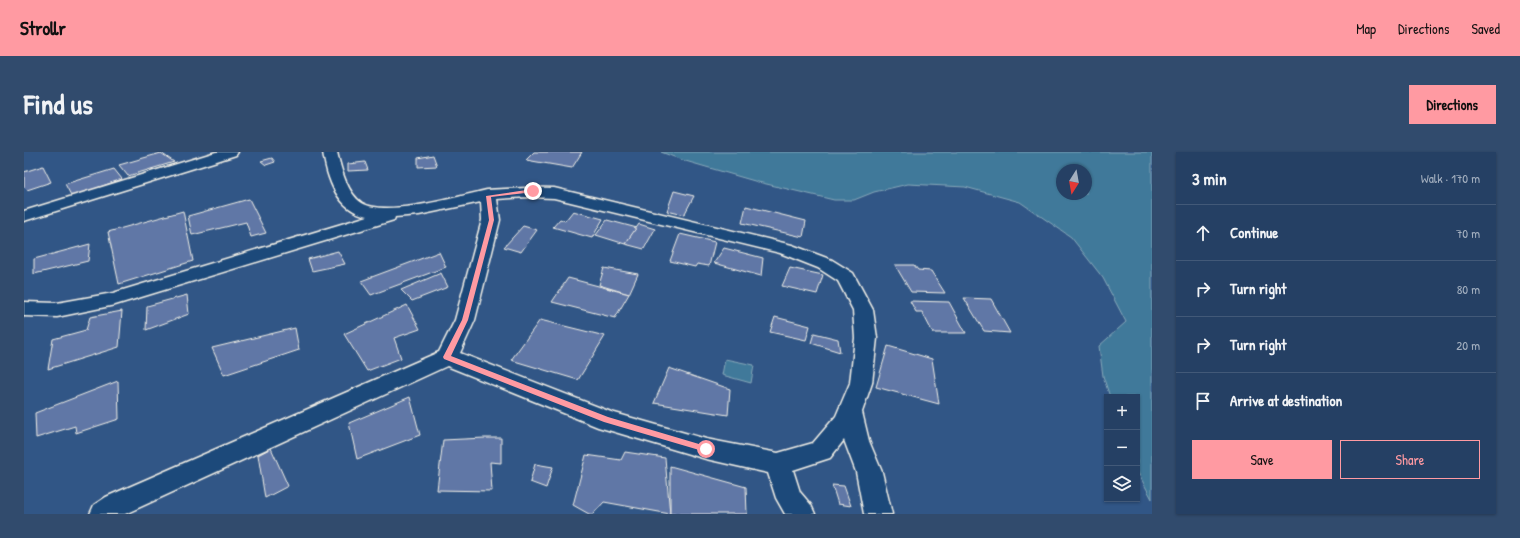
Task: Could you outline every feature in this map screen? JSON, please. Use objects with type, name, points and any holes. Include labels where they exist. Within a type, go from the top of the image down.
[{"type":"street","points":[[24,216],[231,152]]},
{"type":"street","points":[[330,152],[332,165],[342,190],[356,207],[375,214],[399,213]]},
{"type":"street","points":[[24,309],[57,310],[115,299],[399,213],[488,196],[533,191],[554,194],[786,249],[825,264],[846,277],[863,310],[866,338],[861,383],[846,421],[821,451],[778,464],[706,449],[606,420],[447,357]]},
{"type":"street","points":[[104,514],[116,505],[447,357],[465,320],[491,220],[488,196]]},
{"type":"street","points":[[850,412],[857,441],[869,472],[878,514]]},
{"type":"street","points":[[778,464],[789,498],[801,514]]},
{"type":"water","points":[[661,152],[1152,152],[1152,499],[1140,477],[1140,394],[1109,394],[1103,376],[1099,346],[1126,322],[1103,278],[1071,237],[1020,202],[965,187],[908,184],[874,192],[854,200],[834,200],[758,182],[682,160]]},
{"type":"water","points":[[725,359],[754,365],[751,383],[722,375]]},
{"type":"building","points":[[534,152],[582,152],[572,168],[526,160]]},
{"type":"building","points":[[161,153],[174,162],[128,176],[119,165]]},
{"type":"building","points":[[433,155],[437,166],[418,167],[418,158]]},
{"type":"building","points":[[272,158],[275,162],[266,165],[261,161]]},
{"type":"building","points":[[365,162],[368,170],[348,171],[348,164]]},
{"type":"building","points":[[43,166],[51,182],[27,190],[24,187],[24,172]]},
{"type":"building","points":[[114,169],[122,179],[72,197],[65,184]]},
{"type":"building","points":[[674,191],[694,196],[684,215],[667,211]]},
{"type":"building","points":[[249,199],[266,233],[251,237],[246,222],[192,235],[188,216]]},
{"type":"building","points":[[746,206],[806,221],[803,237],[742,223]]},
{"type":"building","points":[[183,211],[193,261],[119,284],[108,232]]},
{"type":"building","points":[[573,211],[603,219],[592,238],[553,227],[560,219],[565,221]]},
{"type":"building","points":[[607,220],[637,228],[625,244],[596,235]]},
{"type":"building","points":[[639,224],[655,229],[644,249],[625,244]]},
{"type":"building","points":[[523,226],[537,230],[521,252],[504,247]]},
{"type":"building","points":[[680,234],[715,242],[709,266],[697,264],[695,267],[670,261]]},
{"type":"building","points":[[90,244],[88,261],[34,274],[34,259]]},
{"type":"building","points":[[724,248],[763,258],[761,276],[714,263]]},
{"type":"building","points":[[338,251],[345,264],[312,271],[308,259]]},
{"type":"building","points":[[439,252],[446,267],[371,295],[361,281]]},
{"type":"building","points":[[895,265],[914,265],[918,270],[931,271],[945,293],[911,292]]},
{"type":"building","points":[[604,268],[638,274],[629,294],[599,285]]},
{"type":"building","points":[[790,268],[823,275],[817,294],[782,286]]},
{"type":"building","points":[[441,273],[448,287],[412,301],[401,290]]},
{"type":"building","points":[[568,278],[629,294],[615,318],[552,302]]},
{"type":"building","points":[[187,295],[189,314],[146,330],[147,306]]},
{"type":"building","points":[[964,298],[991,299],[1010,333],[984,331]]},
{"type":"building","points":[[910,301],[949,302],[966,333],[933,333],[922,312],[916,312]]},
{"type":"building","points":[[407,305],[420,329],[394,338],[401,358],[367,371],[344,334]]},
{"type":"building","points":[[122,311],[119,347],[48,369],[53,339],[86,330],[90,317]]},
{"type":"building","points":[[775,317],[810,326],[806,340],[770,332]]},
{"type":"building","points":[[540,320],[605,336],[578,380],[511,360]]},
{"type":"building","points":[[295,328],[299,350],[224,375],[212,348]]},
{"type":"building","points":[[814,333],[838,339],[840,352],[811,343]]},
{"type":"building","points":[[888,346],[932,359],[939,404],[876,387]]},
{"type":"building","points":[[669,368],[730,389],[728,415],[654,403]]},
{"type":"building","points":[[118,381],[119,419],[76,433],[75,426],[36,438],[35,413]]},
{"type":"building","points":[[410,397],[420,435],[357,459],[349,423]]},
{"type":"building","points":[[501,438],[501,463],[490,462],[492,491],[437,490],[443,440]]},
{"type":"building","points":[[271,448],[288,486],[265,498],[258,455]]},
{"type":"building","points":[[625,452],[665,458],[670,514],[604,502],[593,514],[589,514],[573,505],[586,455],[621,460]]},
{"type":"building","points":[[535,464],[553,467],[546,488],[530,482]]},
{"type":"building","points":[[670,466],[746,487],[747,514],[670,514]]},
{"type":"building","points":[[832,485],[844,486],[851,506],[838,504]]},
{"type":"route","points":[[533,191],[488,196],[491,220],[465,320],[447,357],[606,420],[706,449]]}]
